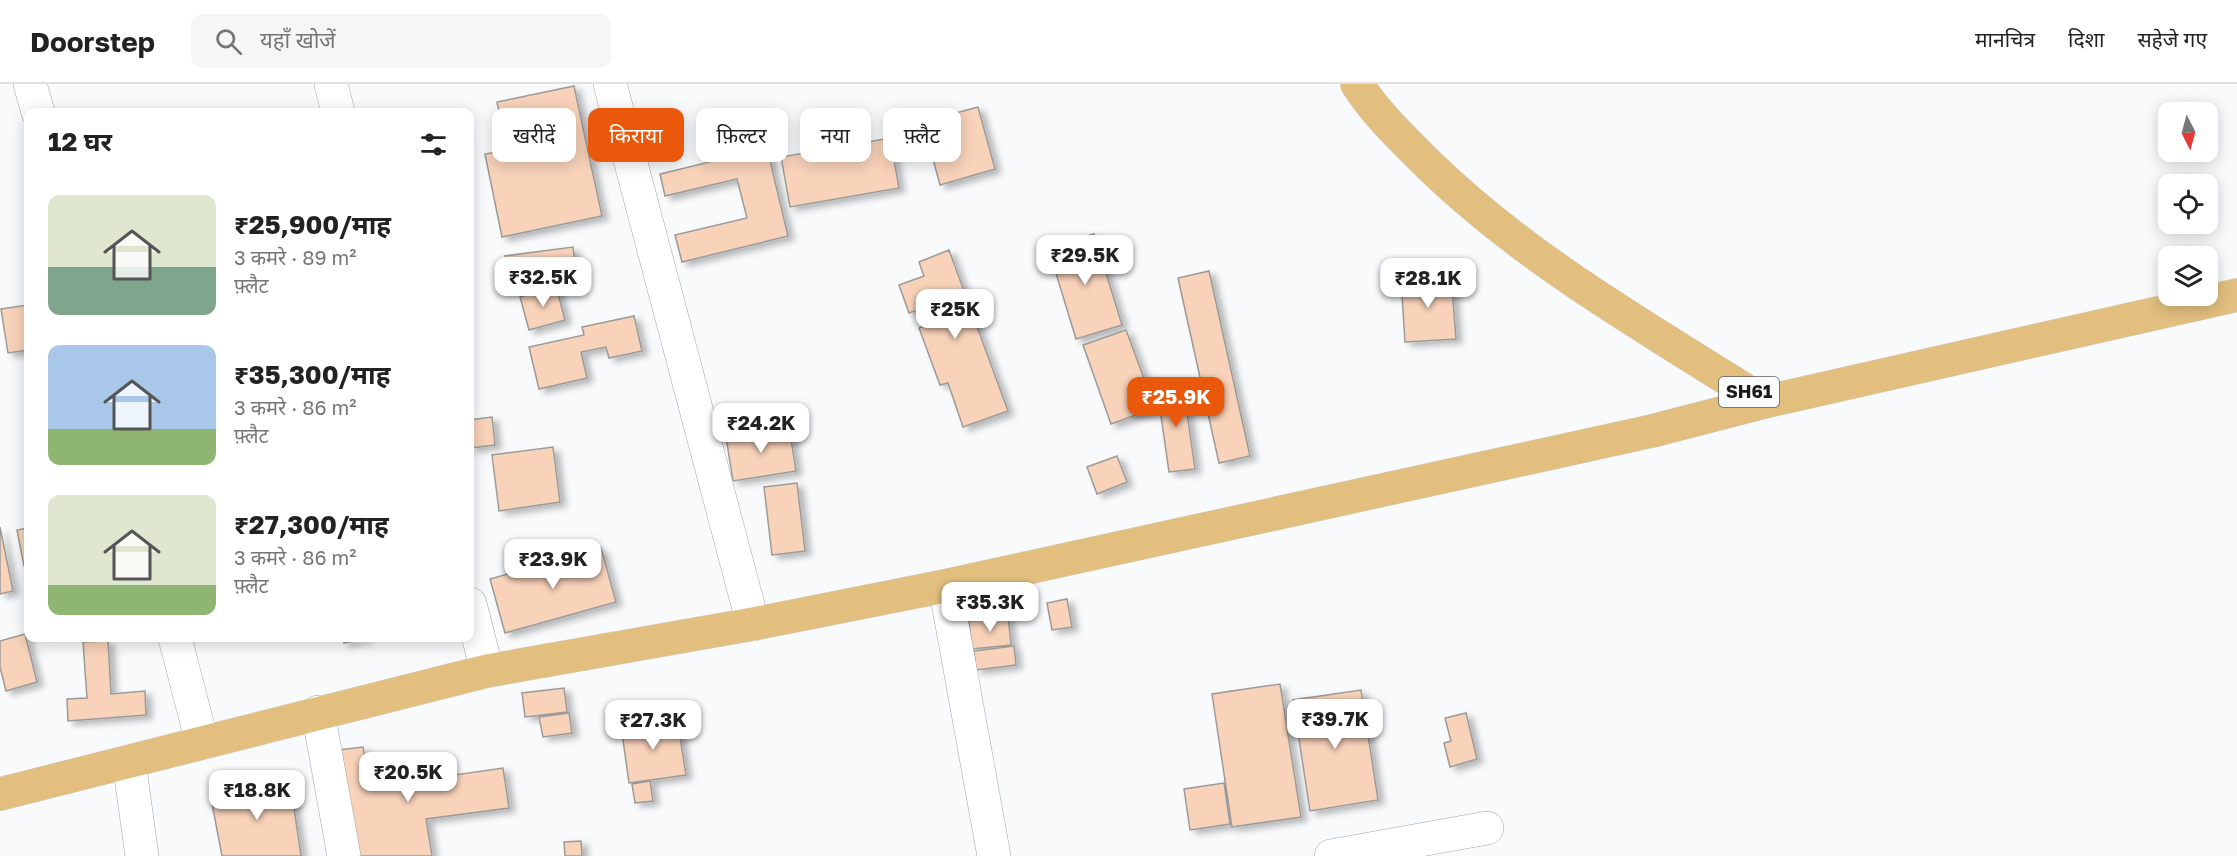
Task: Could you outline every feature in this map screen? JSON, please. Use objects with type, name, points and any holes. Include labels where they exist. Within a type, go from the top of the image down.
[{"type":"main road","name":"SH61","points":[[1357,84],[1395,132],[1463,198],[1509,235],[1587,289],[1764,402],[2237,295]]},
{"type":"main road","points":[[0,794],[487,671],[753,624],[945,586],[1652,431],[1764,402]]},
{"type":"street","points":[[30,84],[37,108]]},
{"type":"street","points":[[331,84],[337,108]]},
{"type":"street","points":[[610,84],[753,624]]},
{"type":"street","points":[[945,586],[994,856]]},
{"type":"street","points":[[474,620],[487,671]]},
{"type":"street","points":[[176,642],[202,742]]},
{"type":"street","points":[[318,712],[344,856]]},
{"type":"street","points":[[129,762],[142,856]]},
{"type":"street","points":[[1331,856],[1487,828]]},
{"type":"building","points":[[574,86],[588,151],[588,162],[590,162],[602,216],[502,237],[485,154],[492,153],[492,162],[576,162],[576,108],[498,108],[497,102]]},
{"type":"building","points":[[978,107],[995,169],[940,185],[934,162],[961,162],[961,112]]},
{"type":"building","points":[[883,139],[883,162],[894,162],[899,188],[790,207],[782,162],[788,162],[788,156],[800,154],[800,162],[871,162],[871,141]]},
{"type":"building","points":[[709,162],[770,162],[788,236],[682,262],[675,235],[747,218],[737,179],[665,196],[660,174]]},
{"type":"building","points":[[1094,234],[1122,325],[1076,339],[1048,247]]},
{"type":"building","points":[[573,247],[577,280],[509,289],[505,256]]},
{"type":"building","points":[[949,250],[1008,411],[963,427],[948,383],[940,385],[919,328],[940,320],[934,304],[909,313],[899,285],[924,276],[919,262]]},
{"type":"building","points":[[1209,271],[1250,456],[1219,463],[1178,278]]},
{"type":"building","points":[[1451,276],[1456,339],[1405,342],[1401,279]]},
{"type":"building","points":[[556,286],[565,320],[529,330],[520,297]]},
{"type":"building","points":[[24,306],[24,351],[8,353],[1,309]]},
{"type":"building","points":[[634,316],[642,351],[609,358],[606,347],[581,352],[587,378],[539,389],[529,347],[584,335],[582,327]]},
{"type":"building","points":[[1126,330],[1155,408],[1111,424],[1083,345]]},
{"type":"building","points":[[1183,385],[1195,469],[1169,472],[1157,388]]},
{"type":"building","points":[[492,417],[495,445],[474,448],[474,419]]},
{"type":"building","points":[[789,427],[796,471],[733,481],[726,437]]},
{"type":"building","points":[[553,447],[560,502],[499,511],[492,455]]},
{"type":"building","points":[[1117,456],[1127,482],[1097,494],[1087,467]]},
{"type":"building","points":[[797,483],[805,551],[772,555],[764,487]]},
{"type":"building","points":[[0,527],[13,591],[0,594]]},
{"type":"building","points":[[24,529],[24,566],[17,530]]},
{"type":"building","points":[[601,548],[616,602],[505,633],[490,579]]},
{"type":"building","points":[[1067,599],[1072,627],[1052,630],[1047,603]]},
{"type":"building","points":[[1008,616],[1011,645],[972,649],[969,621]]},
{"type":"building","points":[[24,634],[24,642],[27,642],[37,682],[6,691],[0,667],[0,641]]},
{"type":"building","points":[[83,642],[108,642],[111,694],[145,691],[146,715],[68,721],[67,699],[87,698]]},
{"type":"building","points":[[1014,646],[1016,665],[976,670],[974,651]]},
{"type":"building","points":[[1280,684],[1301,817],[1232,827],[1212,694]]},
{"type":"building","points":[[564,688],[567,712],[525,717],[522,693]]},
{"type":"building","points":[[1361,690],[1378,800],[1310,811],[1293,700]]},
{"type":"building","points":[[569,713],[572,733],[543,737],[539,717]]},
{"type":"building","points":[[1466,713],[1477,759],[1450,767],[1444,743],[1451,741],[1445,718]]},
{"type":"building","points":[[677,718],[686,775],[629,783],[621,726]]},
{"type":"building","points":[[363,747],[366,767],[417,760],[420,780],[503,768],[509,808],[426,819],[432,856],[352,856],[338,750]]},
{"type":"building","points":[[290,781],[301,856],[222,856],[210,793]]},
{"type":"building","points":[[650,781],[653,801],[635,803],[632,784]]},
{"type":"building","points":[[1224,783],[1230,824],[1190,830],[1184,789]]},
{"type":"building","points":[[581,841],[582,856],[565,856],[564,842]]}]
